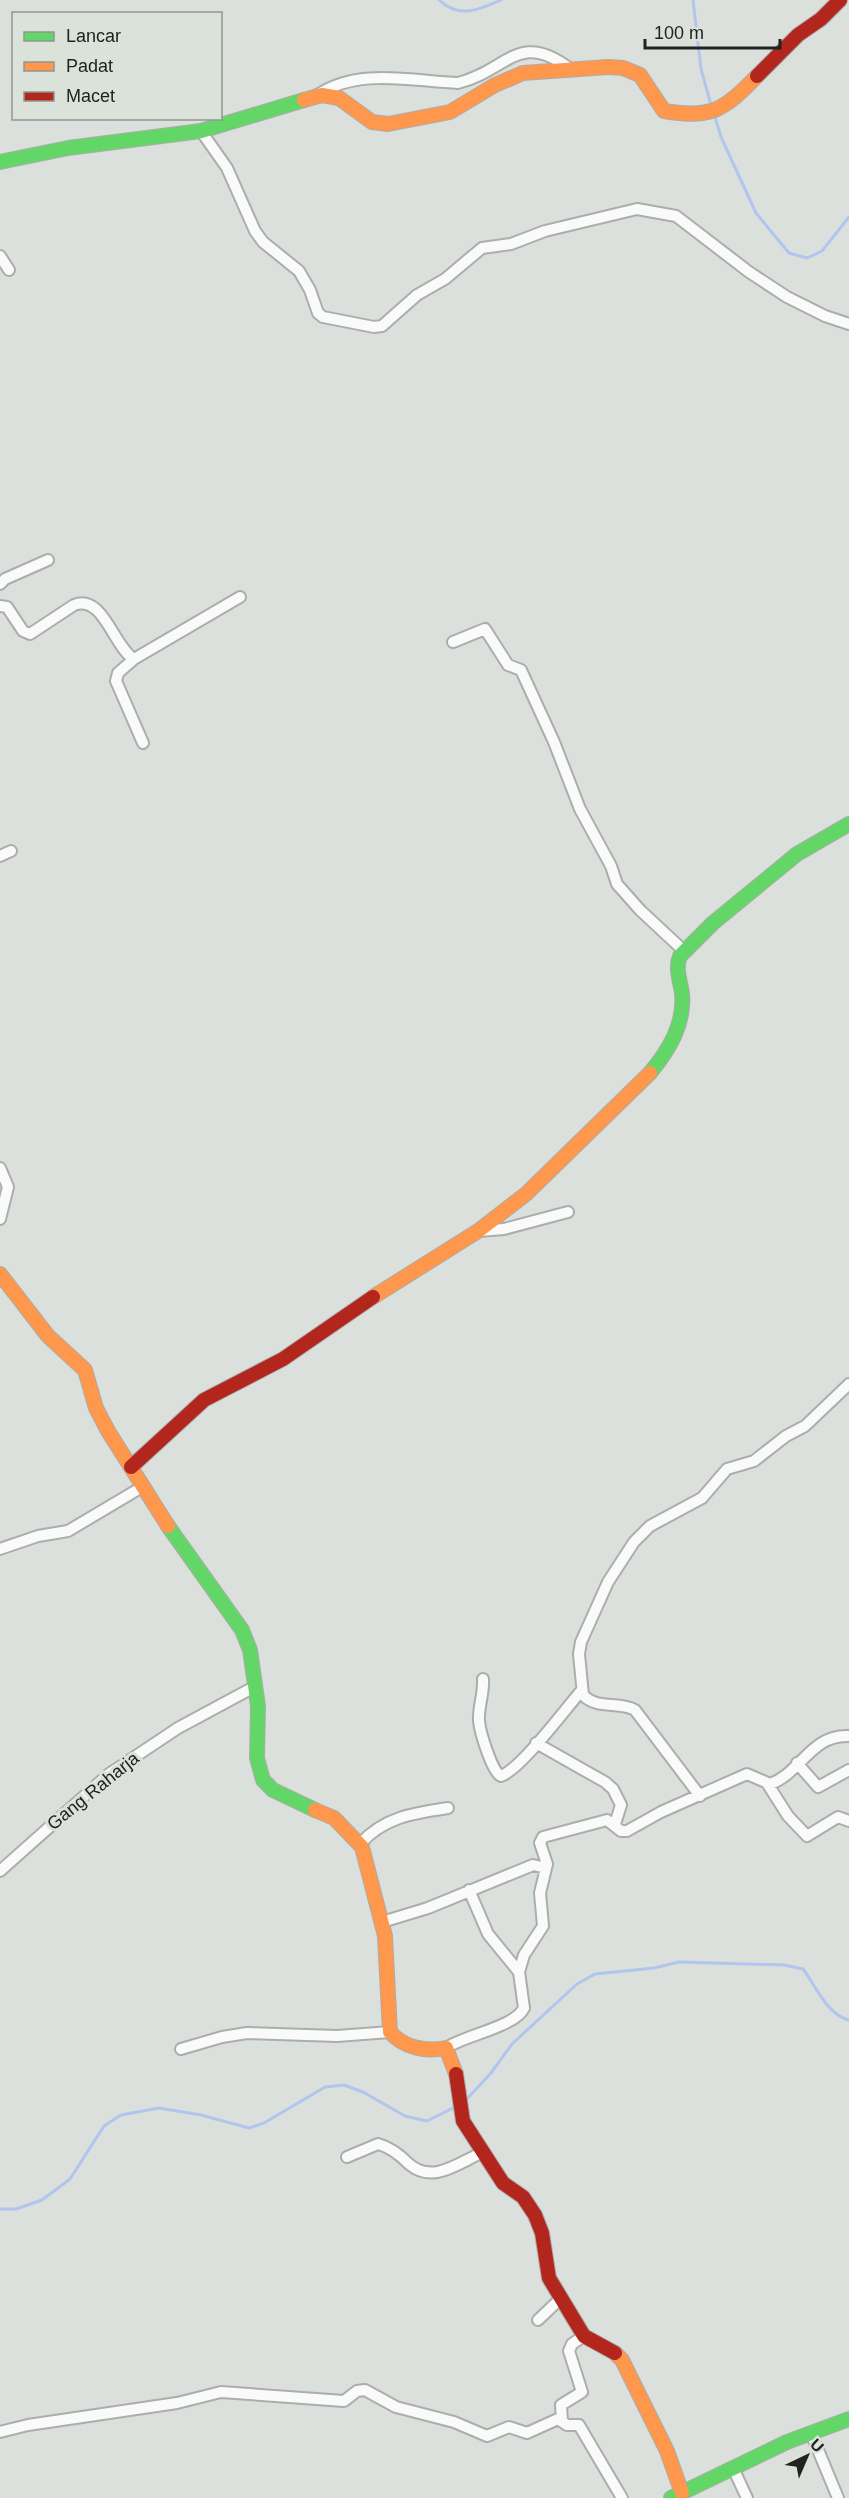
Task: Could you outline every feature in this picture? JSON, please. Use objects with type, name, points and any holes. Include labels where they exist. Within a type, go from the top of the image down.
[{"type":"street","points":[[316,96],[339,98],[372,122],[396,123],[450,112],[495,85],[524,74],[570,68],[608,67],[629,70],[645,81],[664,111],[687,115],[707,112],[722,109],[740,95],[798,35],[821,19],[840,0]]},
{"type":"street","points":[[0,162],[68,148],[201,131],[316,96],[331,86],[362,78],[458,83],[472,80],[515,56],[531,51],[552,55],[570,68]]},
{"type":"street","points":[[201,131],[227,168],[259,237],[299,271],[310,290],[318,313],[323,317],[374,327],[382,326],[417,295],[445,279],[482,248],[511,244],[545,231],[637,209],[676,216],[777,291],[825,316],[849,324]]},
{"type":"street","points":[[0,256],[9,270]]},
{"type":"street","points":[[0,584],[5,579],[48,560]]},
{"type":"street","points":[[143,743],[117,681],[118,673],[134,660],[240,597]]},
{"type":"street","points":[[1,602],[26,633],[30,634],[74,605],[87,603],[99,613],[127,654],[134,660]]},
{"type":"street","points":[[453,642],[485,629],[508,664],[521,670],[554,741],[580,810],[611,866],[619,888],[684,951]]},
{"type":"street","points":[[131,1467],[204,1400],[283,1359],[361,1304],[478,1231],[552,1171],[640,1086],[660,1061],[680,1026],[682,995],[677,963],[684,951],[713,923],[797,854],[849,824]]},
{"type":"street","points":[[0,856],[11,851]]},
{"type":"street","points":[[0,1168],[8,1187],[0,1219]]},
{"type":"street","points":[[478,1231],[504,1229],[568,1212]]},
{"type":"street","points":[[0,1274],[48,1336],[85,1370],[99,1414],[142,1487],[242,1630],[250,1650],[256,1686],[257,1758],[263,1780],[281,1796],[334,1818],[360,1844],[382,1922],[390,2032],[398,2041],[430,2050],[446,2048],[456,2041],[514,2019],[522,2013],[525,2002],[519,1972],[524,1955],[542,1931],[540,1893],[546,1868],[540,1843],[543,1837],[602,1821],[610,1821],[621,1831],[627,1831],[661,1812],[747,1774],[756,1776],[767,1783],[788,1816],[807,1836],[838,1817],[849,1821]]},
{"type":"street","points":[[700,1796],[641,1716],[624,1706],[592,1702],[582,1690],[581,1642],[608,1582],[642,1533],[702,1498],[727,1469],[754,1461],[786,1436],[805,1426],[849,1384]]},
{"type":"street","points":[[0,1549],[39,1536],[68,1531],[142,1487]]},
{"type":"street","points":[[483,1679],[484,1692],[479,1721],[496,1773],[501,1776],[508,1773],[582,1690]]},
{"type":"street","name":"Gang Raharja","points":[[0,1871],[109,1774],[178,1728],[256,1686]]},
{"type":"street","points":[[767,1783],[774,1783],[821,1744],[834,1737],[849,1736]]},
{"type":"street","points":[[536,1743],[614,1789],[621,1805],[615,1824]]},
{"type":"street","points":[[796,1763],[818,1787],[849,1770]]},
{"type":"street","points":[[360,1844],[376,1827],[389,1820],[448,1808]]},
{"type":"street","points":[[382,1922],[417,1912],[533,1865],[546,1868]]},
{"type":"street","points":[[469,1890],[488,1934],[519,1972]]},
{"type":"street","points":[[181,2049],[222,2037],[247,2033],[337,2036],[390,2032]]},
{"type":"street","points":[[446,2048],[459,2081],[463,2121],[481,2153],[503,2183],[523,2197],[535,2215],[542,2233],[549,2278],[584,2336],[593,2343],[612,2349],[622,2360],[668,2451],[677,2495],[811,2433],[849,2418]]},
{"type":"street","points":[[347,2157],[378,2144],[392,2150],[422,2173],[431,2174],[481,2153]]},
{"type":"street","points":[[538,2320],[560,2299]]},
{"type":"street","points":[[562,2421],[561,2405],[582,2392],[568,2351],[572,2344],[584,2336]]},
{"type":"street","points":[[0,2432],[28,2425],[167,2404],[221,2392],[344,2401],[360,2390],[396,2407],[454,2422],[487,2436],[493,2436],[506,2428],[524,2433],[555,2420],[580,2427],[622,2498]]},
{"type":"street","points":[[811,2433],[838,2498]]},
{"type":"street","points":[[733,2468],[747,2498]]},
{"type":"waterway","points":[[439,0],[447,6],[462,11],[485,7],[501,0]]},
{"type":"waterway","points":[[693,0],[701,69],[711,105]]},
{"type":"waterway","points":[[714,114],[721,137],[756,213],[789,253],[807,258],[822,251],[849,217]]},
{"type":"waterway","points":[[465,2101],[491,2073],[512,2044],[577,1984],[595,1974],[654,1968],[679,1962],[784,1965],[803,1969],[828,2006],[841,2017],[849,2020]]},
{"type":"waterway","points":[[0,2209],[16,2209],[42,2200],[70,2179],[104,2126],[121,2115],[159,2108],[201,2115],[249,2128],[264,2123],[325,2087],[344,2085],[363,2092],[405,2116],[427,2121],[457,2106]]},
{"type":"traffic: fast","points":[[0,162],[68,148],[201,131],[304,100]]},
{"type":"traffic: fast","points":[[650,1073],[669,1046],[681,1015],[682,993],[678,970],[680,956],[713,923],[797,854],[849,824]]},
{"type":"traffic: fast","points":[[168,1526],[242,1630],[250,1650],[258,1706],[257,1758],[263,1780],[273,1790],[315,1810]]},
{"type":"traffic: fast","points":[[671,2498],[787,2442],[849,2419]]},
{"type":"traffic: slow","points":[[304,100],[322,95],[339,98],[372,122],[388,124],[450,112],[495,85],[523,73],[608,67],[623,68],[640,75],[664,111],[694,114],[726,104],[757,76]]},
{"type":"traffic: slow","points":[[373,1297],[478,1231],[526,1194],[650,1073]]},
{"type":"traffic: slow","points":[[0,1274],[48,1336],[85,1370],[96,1408],[108,1431],[168,1526]]},
{"type":"traffic: slow","points":[[315,1810],[334,1818],[362,1847],[385,1936],[390,2032],[402,2042],[416,2048],[446,2048],[456,2074]]},
{"type":"traffic: slow","points":[[615,2353],[622,2360],[667,2451],[682,2493]]},
{"type":"traffic: jam","points":[[757,76],[798,35],[821,19],[840,0]]},
{"type":"traffic: jam","points":[[131,1467],[204,1400],[283,1359],[373,1297]]},
{"type":"traffic: jam","points":[[456,2074],[463,2121],[503,2183],[523,2197],[535,2215],[542,2233],[549,2278],[584,2336],[615,2353]]}]
